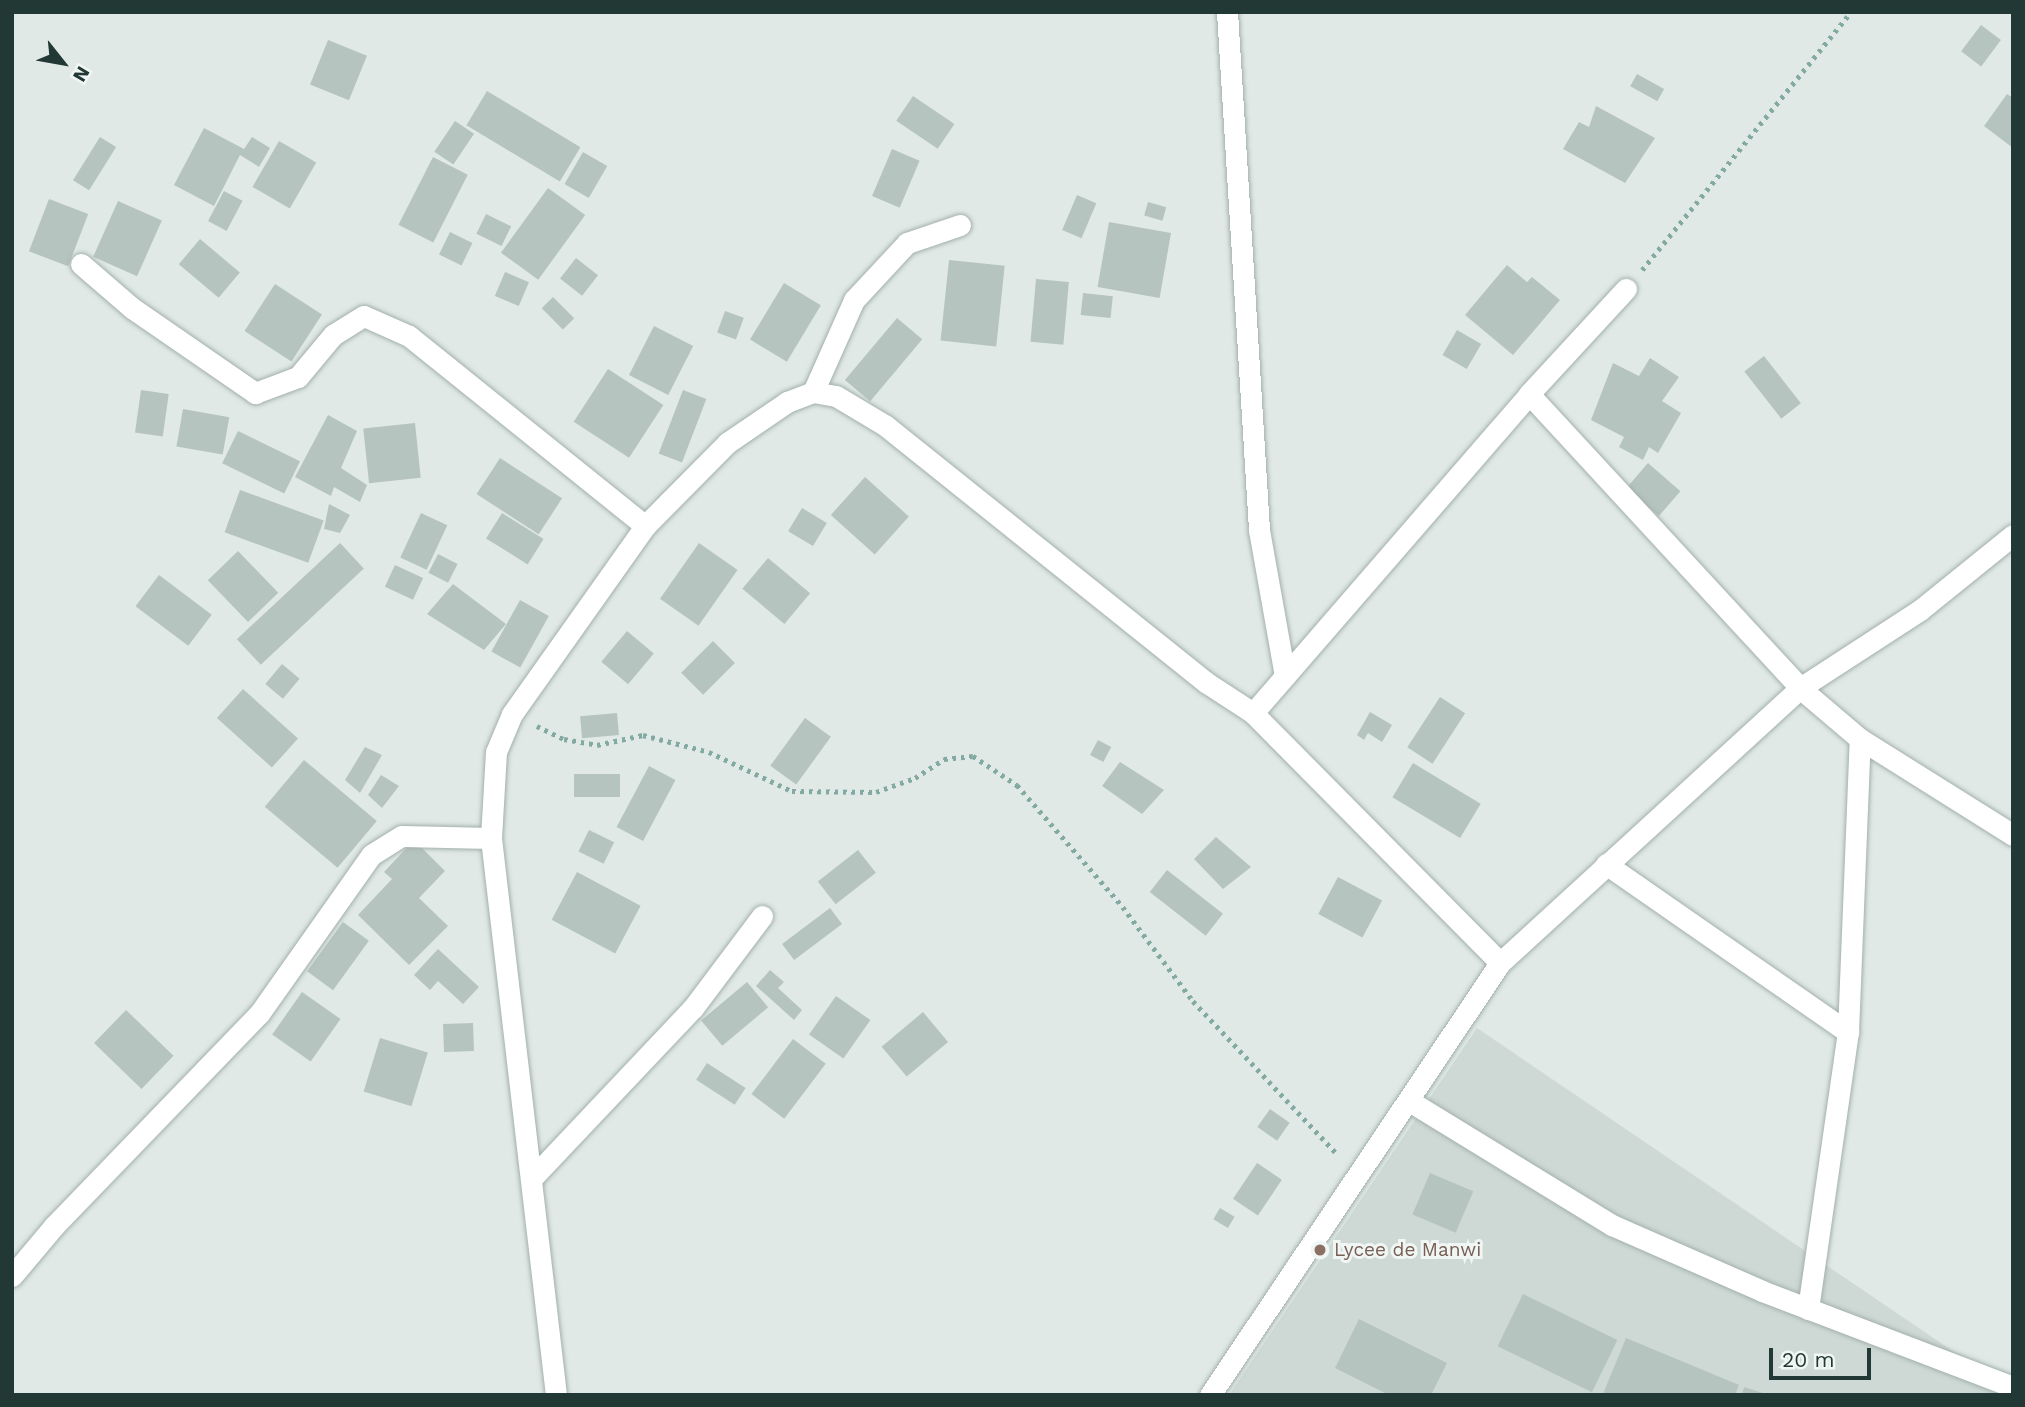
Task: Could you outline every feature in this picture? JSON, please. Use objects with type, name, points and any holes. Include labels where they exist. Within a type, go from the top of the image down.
[{"type":"street","points":[[1227,12],[1259,530],[1285,676]]},
{"type":"street","points":[[813,393],[854,300],[907,243],[960,225]]},
{"type":"street","points":[[81,264],[132,308],[255,393],[298,377],[333,335],[364,316],[409,336],[645,526]]},
{"type":"street","points":[[1253,713],[1529,394],[1626,289]]},
{"type":"street","points":[[556,1395],[534,1176],[491,838],[496,752],[512,714],[645,526],[727,443],[787,402],[813,393],[836,396],[886,426],[1207,683],[1253,713],[1500,963]]},
{"type":"street","points":[[1529,394],[1800,688],[1860,739],[2013,835]]},
{"type":"street","points":[[1210,1395],[1355,1174],[1410,1102],[1500,963],[1800,688],[1920,610],[2013,535]]},
{"type":"street","points":[[1808,1309],[1848,1032],[1860,739]]},
{"type":"street","points":[[12,1276],[54,1226],[259,1014],[371,855],[402,836],[491,838]]},
{"type":"street","points":[[1606,864],[1848,1032]]},
{"type":"street","points":[[534,1176],[693,1008],[762,916]]},
{"type":"street","points":[[1410,1102],[1612,1225],[1808,1309],[2013,1387]]},
{"type":"path","points":[[1626,289],[1851,12]]},
{"type":"path","points":[[512,714],[564,738],[597,745],[643,735],[709,752],[792,791],[876,792],[915,778],[944,759],[973,756],[1017,785],[1123,907],[1192,1001],[1355,1174]]},
{"type":"shaded area","points":[[1477,1028],[2013,1392],[2013,1395],[1229,1395]]},
{"type":"building","points":[[1981,25],[2001,40],[1981,66],[1961,51]]},
{"type":"building","points":[[328,40],[367,56],[349,100],[310,85]]},
{"type":"building","points":[[1637,74],[1664,89],[1657,101],[1630,86]]},
{"type":"building","points":[[487,91],[580,147],[560,181],[466,125]]},
{"type":"building","points":[[2007,94],[2013,98],[2013,148],[1984,126]]},
{"type":"building","points":[[913,96],[954,124],[938,149],[896,121]]},
{"type":"building","points":[[1596,106],[1655,138],[1625,183],[1563,149],[1579,122],[1589,127]]},
{"type":"building","points":[[455,121],[474,134],[453,165],[434,152]]},
{"type":"building","points":[[204,128],[244,149],[252,137],[270,148],[259,167],[240,155],[214,206],[174,185]]},
{"type":"building","points":[[100,137],[116,147],[89,190],[73,180]]},
{"type":"building","points":[[279,141],[316,162],[290,208],[252,187]]},
{"type":"building","points":[[892,149],[920,161],[900,208],[872,196]]},
{"type":"building","points":[[583,152],[607,166],[589,198],[564,184]]},
{"type":"building","points":[[433,157],[468,175],[433,242],[398,225]]},
{"type":"building","points":[[548,188],[585,215],[538,280],[501,253]]},
{"type":"building","points":[[224,191],[243,201],[227,231],[208,221]]},
{"type":"building","points":[[1077,195],[1096,203],[1081,238],[1062,230]]},
{"type":"building","points":[[49,199],[88,214],[68,266],[29,251]]},
{"type":"building","points":[[118,201],[162,221],[137,276],[93,257]]},
{"type":"building","points":[[1148,202],[1166,207],[1162,221],[1144,215]]},
{"type":"building","points":[[486,214],[511,226],[502,246],[476,234]]},
{"type":"building","points":[[1109,222],[1171,233],[1160,298],[1098,287]]},
{"type":"building","points":[[450,232],[472,243],[462,265],[439,254]]},
{"type":"building","points":[[200,239],[240,272],[219,298],[179,264]]},
{"type":"building","points":[[576,258],[598,275],[582,296],[560,278]]},
{"type":"building","points":[[949,260],[1005,266],[996,346],[941,341]]},
{"type":"building","points":[[1507,265],[1527,282],[1532,277],[1560,300],[1513,355],[1465,315]]},
{"type":"building","points":[[505,272],[529,282],[519,306],[495,296]]},
{"type":"building","points":[[1036,279],[1069,282],[1063,345],[1031,342]]},
{"type":"building","points":[[784,283],[821,305],[787,362],[750,340]]},
{"type":"building","points":[[275,284],[322,314],[291,361],[245,331]]},
{"type":"building","points":[[1083,293],[1113,296],[1111,318],[1081,315]]},
{"type":"building","points":[[553,297],[574,318],[563,330],[542,308]]},
{"type":"building","points":[[725,311],[744,318],[736,339],[717,333]]},
{"type":"building","points":[[897,318],[922,339],[870,401],[845,380]]},
{"type":"building","points":[[654,326],[693,346],[668,395],[629,375]]},
{"type":"building","points":[[1457,330],[1481,344],[1467,369],[1442,355]]},
{"type":"building","points":[[1764,356],[1801,403],[1781,419],[1744,371]]},
{"type":"building","points":[[1650,358],[1679,377],[1662,401],[1681,413],[1658,453],[1649,447],[1643,460],[1619,447],[1624,437],[1591,420],[1613,363],[1639,376]]},
{"type":"building","points":[[608,369],[663,405],[629,458],[574,422]]},
{"type":"building","points":[[141,390],[169,394],[163,436],[135,433]]},
{"type":"building","points":[[683,390],[706,399],[682,462],[659,453]]},
{"type":"building","points":[[183,409],[229,417],[223,455],[176,446]]},
{"type":"building","points":[[328,415],[357,431],[341,468],[367,485],[360,502],[334,487],[331,496],[295,477]]},
{"type":"building","points":[[415,423],[421,478],[369,483],[363,428]]},
{"type":"building","points":[[238,431],[300,461],[284,494],[222,463]]},
{"type":"building","points":[[500,458],[562,498],[539,534],[477,494]]},
{"type":"building","points":[[1648,463],[1680,491],[1659,516],[1626,488]]},
{"type":"building","points":[[865,477],[909,516],[875,554],[831,515]]},
{"type":"building","points":[[240,490],[324,520],[308,563],[225,532]]},
{"type":"building","points":[[329,504],[350,515],[340,533],[324,529]]},
{"type":"building","points":[[802,508],[827,523],[813,546],[788,531]]},
{"type":"building","points":[[421,513],[447,525],[427,570],[400,557]]},
{"type":"building","points":[[502,513],[544,539],[528,564],[486,538]]},
{"type":"building","points":[[340,543],[364,569],[261,665],[237,639]]},
{"type":"building","points":[[699,543],[738,570],[698,626],[660,599]]},
{"type":"building","points":[[238,551],[278,593],[248,622],[208,580]]},
{"type":"building","points":[[438,554],[458,564],[448,583],[428,573]]},
{"type":"building","points":[[768,558],[810,593],[784,624],[742,589]]},
{"type":"building","points":[[395,565],[423,578],[413,600],[385,587]]},
{"type":"building","points":[[159,575],[212,615],[188,646],[136,606]]},
{"type":"building","points":[[453,584],[506,624],[484,650],[427,614]]},
{"type":"building","points":[[520,600],[549,616],[520,668],[491,652]]},
{"type":"building","points":[[627,631],[654,653],[628,684],[601,662]]},
{"type":"building","points":[[713,641],[735,663],[703,695],[681,673]]},
{"type":"building","points":[[282,664],[300,679],[283,699],[265,684]]},
{"type":"building","points":[[243,689],[298,739],[272,767],[217,718]]},
{"type":"building","points":[[1440,697],[1465,713],[1432,764],[1407,747]]},
{"type":"building","points":[[1370,712],[1392,725],[1382,742],[1368,733],[1364,740],[1357,735]]},
{"type":"building","points":[[617,713],[619,735],[582,738],[580,716]]},
{"type":"building","points":[[805,718],[831,737],[796,785],[770,766]]},
{"type":"building","points":[[1098,740],[1111,747],[1103,762],[1090,755]]},
{"type":"building","points":[[365,747],[382,755],[360,793],[345,780]]},
{"type":"building","points":[[304,760],[377,821],[338,868],[265,807]]},
{"type":"building","points":[[1120,762],[1164,790],[1142,814],[1102,786]]},
{"type":"building","points":[[1413,763],[1481,804],[1460,838],[1392,797]]},
{"type":"building","points":[[649,766],[675,780],[643,841],[617,827]]},
{"type":"building","points":[[574,774],[620,774],[620,797],[574,797]]},
{"type":"building","points":[[381,775],[399,786],[382,808],[368,795]]},
{"type":"building","points":[[589,830],[614,842],[604,864],[578,852]]},
{"type":"building","points":[[1216,837],[1251,867],[1223,889],[1194,859]]},
{"type":"building","points":[[414,840],[445,871],[419,898],[448,926],[409,965],[358,915],[392,879],[384,872]]},
{"type":"building","points":[[858,850],[876,873],[836,904],[818,881]]},
{"type":"building","points":[[1167,870],[1223,914],[1206,936],[1150,892]]},
{"type":"building","points":[[577,872],[641,906],[615,953],[552,920]]},
{"type":"building","points":[[1338,877],[1382,900],[1362,938],[1318,914]]},
{"type":"building","points":[[830,908],[842,924],[794,960],[782,944]]},
{"type":"building","points":[[343,922],[369,941],[333,990],[307,971]]},
{"type":"building","points":[[438,949],[479,987],[463,1004],[438,981],[430,990],[414,975]]},
{"type":"building","points":[[770,970],[784,982],[778,988],[802,1010],[794,1020],[756,986]]},
{"type":"building","points":[[747,982],[768,1007],[722,1046],[701,1021]]},
{"type":"building","points":[[302,992],[341,1019],[311,1062],[272,1035]]},
{"type":"building","points":[[836,996],[870,1020],[843,1059],[809,1035]]},
{"type":"building","points":[[126,1010],[173,1056],[142,1089],[94,1043]]},
{"type":"building","points":[[923,1012],[948,1042],[907,1077],[882,1047]]},
{"type":"building","points":[[473,1023],[474,1051],[444,1052],[443,1024]]},
{"type":"building","points":[[380,1038],[428,1053],[411,1106],[364,1092]]},
{"type":"building","points":[[793,1039],[826,1064],[784,1119],[751,1094]]},
{"type":"building","points":[[707,1063],[746,1088],[735,1105],[696,1080]]},
{"type":"building","points":[[1270,1109],[1290,1123],[1277,1141],[1257,1127]]},
{"type":"building","points":[[1257,1163],[1282,1180],[1258,1215],[1233,1199]]},
{"type":"building","points":[[1430,1173],[1473,1191],[1456,1233],[1412,1214]]},
{"type":"building","points":[[1220,1208],[1235,1217],[1228,1228],[1213,1219]]},
{"type":"building","points":[[1523,1294],[1617,1340],[1592,1392],[1498,1346]]},
{"type":"building","points":[[1359,1319],[1447,1363],[1431,1395],[1389,1395],[1335,1368]]},
{"type":"building","points":[[1626,1338],[1739,1385],[1735,1395],[1603,1394]]},
{"type":"building","points":[[1744,1387],[1766,1394],[1766,1395],[1742,1395]]},
{"type":"place","name":"Lycee de Manwi","points":[[1320,1250]]}]
